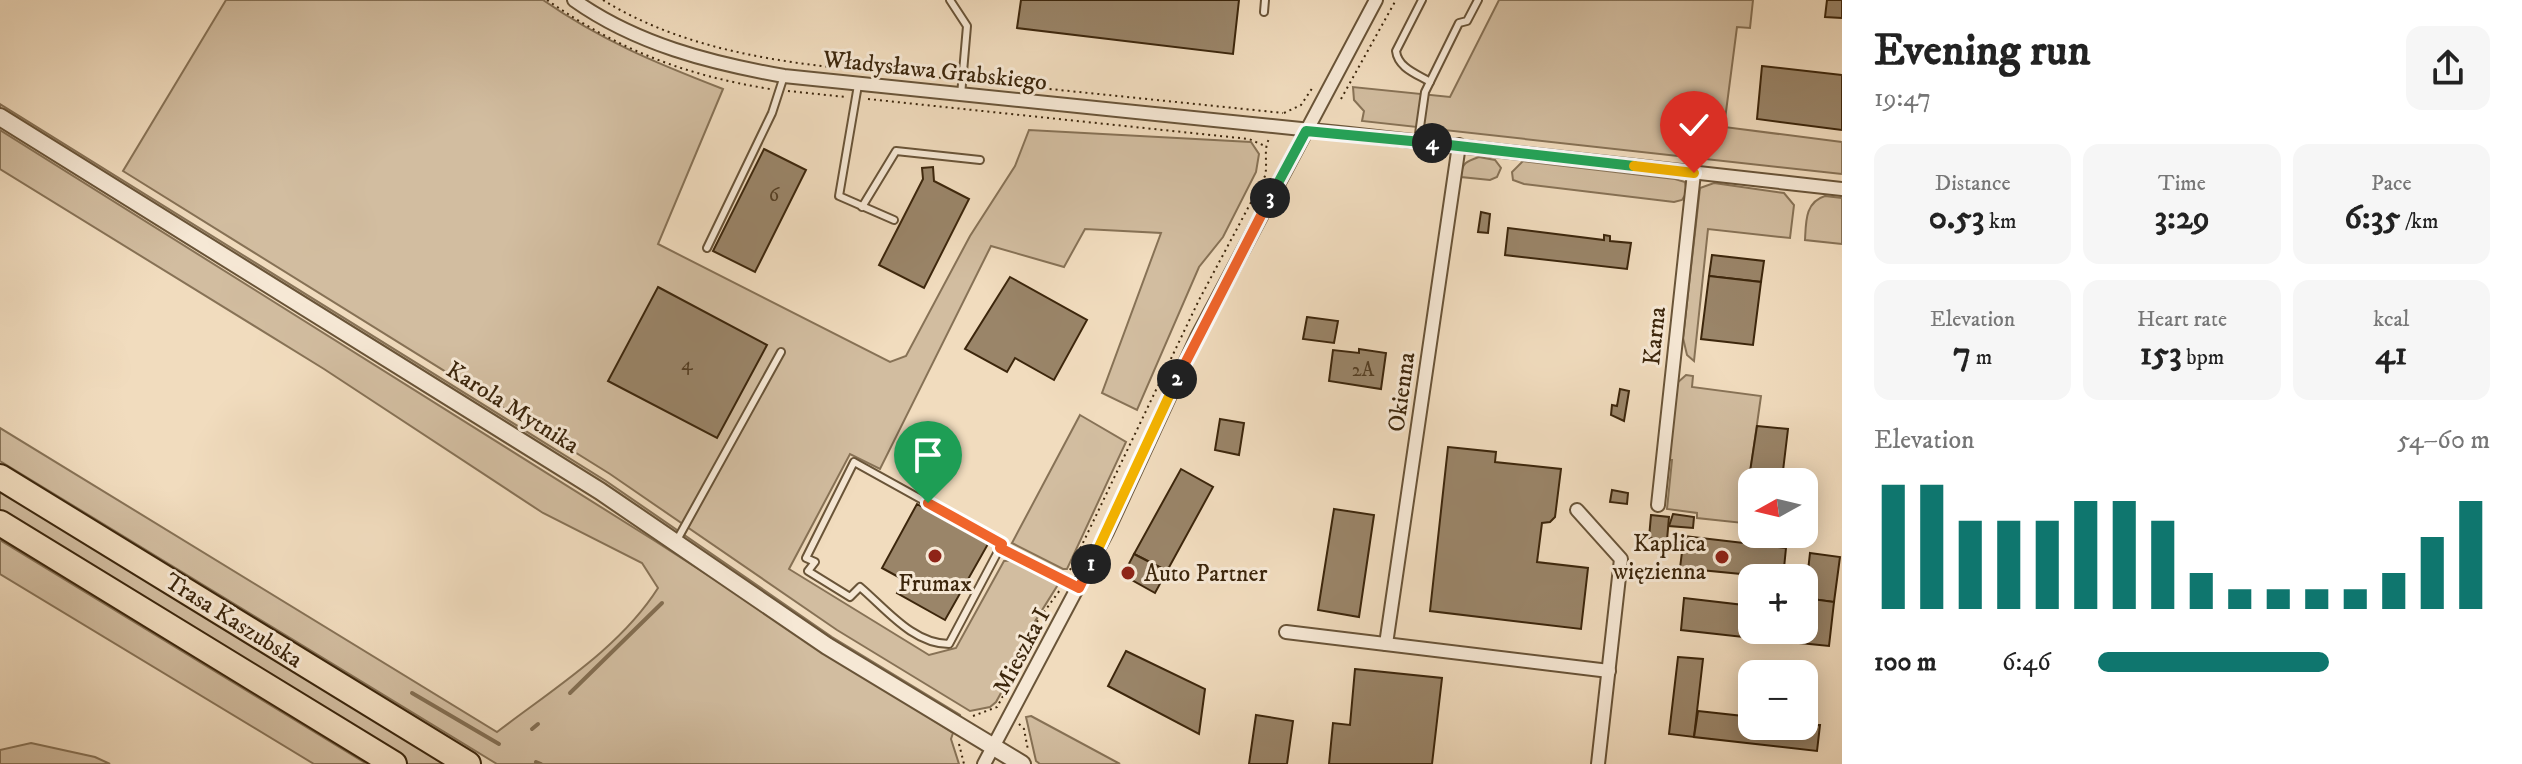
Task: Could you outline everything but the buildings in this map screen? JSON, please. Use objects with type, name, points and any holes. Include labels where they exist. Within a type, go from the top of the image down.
[{"type":"highway","name":"Trasa Kaszubska","points":[[0,477],[468,764]]},
{"type":"highway","name":"Trasa Kaszubska","points":[[0,523],[394,764]]},
{"type":"street","name":"Władysława Grabskiego","points":[[574,0],[628,32],[672,50],[784,76],[1459,145],[1842,189]]},
{"type":"street","name":"Mieszka I","points":[[984,764],[1079,588],[1197,337],[1376,0]]},
{"type":"street","name":"Karola Mytnika","points":[[0,117],[480,415],[827,646],[1022,764]]},
{"type":"street","name":"Okienna","points":[[1386,644],[1459,145]]},
{"type":"street","name":"Karna","points":[[1658,505],[1694,173]]},
{"type":"street","points":[[1577,510],[1621,559],[1598,764]]},
{"type":"street","points":[[1286,632],[1609,671]]},
{"type":"lane","points":[[950,0],[967,26],[961,95]]},
{"type":"lane","points":[[1264,12],[1265,0]]},
{"type":"lane","points":[[1422,0],[1396,51],[1397,60],[1403,66],[1430,82]]},
{"type":"lane","points":[[1418,141],[1425,92],[1459,23],[1467,21],[1478,0]]},
{"type":"lane","points":[[707,248],[772,113],[784,76]]},
{"type":"lane","points":[[858,85],[839,196],[894,220]]},
{"type":"lane","points":[[862,207],[896,151],[980,160]]},
{"type":"lane","points":[[675,543],[781,352]]},
{"type":"lane","points":[[1004,550],[949,644],[936,644],[919,638],[860,587],[850,597],[808,571],[815,562],[806,558],[854,462],[1002,544],[1004,550],[1079,588]]},
{"type":"path","points":[[603,0],[676,35],[782,60],[1283,113]]},
{"type":"path","points":[[1342,100],[1396,0]]},
{"type":"path","points":[[1022,764],[1028,750],[1024,729],[993,710],[1028,650],[1040,616],[1060,589]]},
{"type":"shaded area","points":[[226,0],[543,0],[630,50],[723,89],[658,244],[890,362],[906,356],[970,236],[1015,166],[1029,130],[1251,142],[1259,154],[1256,172],[1223,237],[1199,267],[1137,410],[1102,393],[1161,233],[1085,229],[1064,267],[991,246],[880,469],[850,454],[789,569],[929,655],[956,648],[1004,561],[1017,560],[1059,583],[1034,623],[1029,642],[996,702],[990,707],[970,711],[837,630],[610,474],[123,171]]},
{"type":"shaded area","points":[[1499,0],[1753,0],[1750,28],[1737,27],[1724,127],[1842,142],[1842,174],[1362,121],[1364,111],[1354,100],[1353,87],[1450,97]]},
{"type":"shaded area","points":[[0,104],[606,481],[832,637],[960,715],[961,720],[831,641],[602,484],[0,109]]},
{"type":"shaded area","points":[[0,130],[655,541],[953,733],[951,739],[959,764],[497,764],[0,461],[0,428],[497,732],[605,649],[625,630],[658,588],[642,563],[543,513],[324,369],[0,169]]},
{"type":"shaded area","points":[[1479,157],[1495,160],[1501,168],[1497,177],[1490,180],[1461,177],[1466,163]]},
{"type":"shaded area","points":[[1523,161],[1675,179],[1685,182],[1687,192],[1682,200],[1674,202],[1524,184],[1513,180],[1512,172]]},
{"type":"shaded area","points":[[1714,183],[1784,193],[1794,205],[1790,238],[1708,229],[1694,361],[1687,355],[1683,338],[1700,188]]},
{"type":"shaded area","points":[[1825,196],[1842,198],[1842,244],[1805,240],[1810,208]]},
{"type":"shaded area","points":[[1686,375],[1693,376],[1692,387],[1761,396],[1751,468],[1738,468],[1738,522],[1697,518],[1697,513],[1667,509],[1672,460],[1668,460],[1676,384]]},
{"type":"shaded area","points":[[1080,415],[1126,442],[1067,569],[1063,569],[1012,543]]},
{"type":"shaded area","points":[[0,487],[454,764],[408,764],[0,514]]},
{"type":"shaded area","points":[[0,540],[367,764],[314,764],[0,574]]},
{"type":"shaded area","points":[[1031,716],[1120,764],[1040,764],[1036,761],[1026,717]]},
{"type":"shaded area","points":[[31,743],[95,757],[110,764],[0,764],[0,750]]},
{"type":"waterway","points":[[570,693],[662,603]]},
{"type":"waterway","points":[[412,693],[499,744]]},
{"type":"waterway","points":[[532,729],[538,724]]},
{"type":"waterway","points":[[536,762],[541,764]]},
{"type":"place","name":"Frumax","points":[[935,556]]},
{"type":"place","name":"Kaplica więzienna","points":[[1722,557]]},
{"type":"place","name":"Auto Partner","points":[[1128,573]]},
{"type":"route","points":[[928,503],[1002,544],[1000,548],[1079,588],[1197,337],[1306,131],[1459,145],[1694,173]]}]
